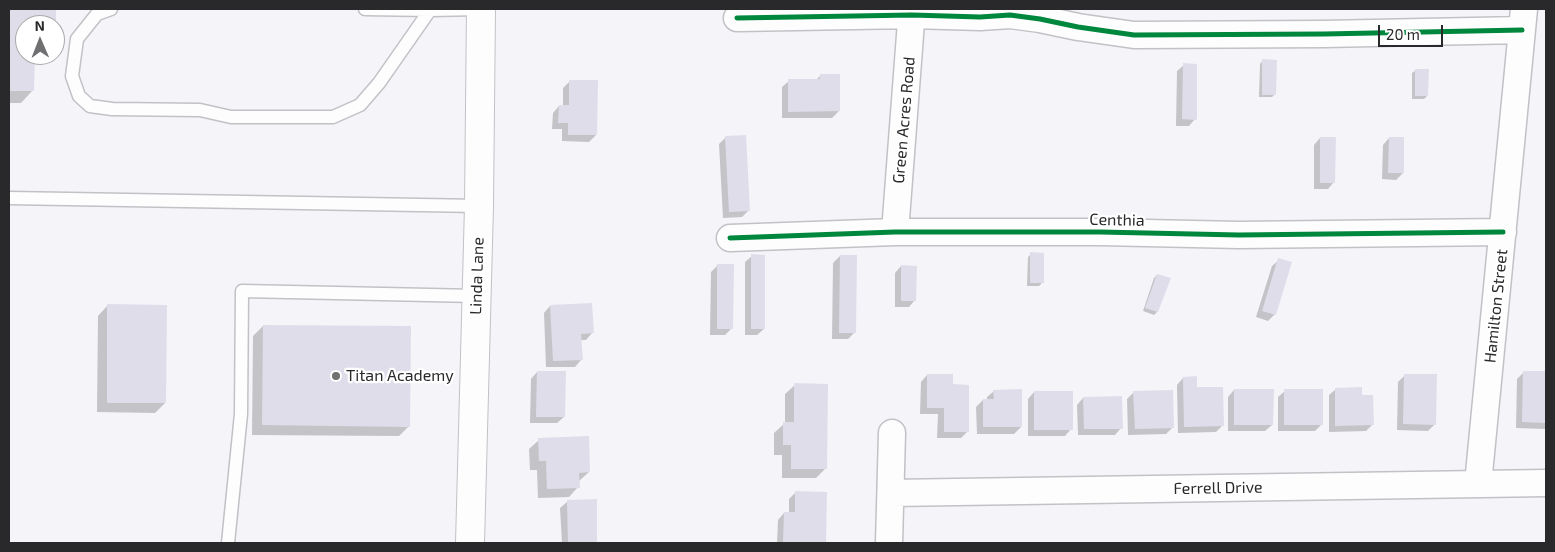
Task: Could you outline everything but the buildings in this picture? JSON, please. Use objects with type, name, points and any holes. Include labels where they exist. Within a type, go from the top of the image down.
[{"type":"street","name":"Linda Lane","points":[[470,543],[479,206],[480,9]]},
{"type":"street","points":[[737,18],[912,12],[980,17],[1010,16],[1040,18],[1078,27],[1134,35],[1324,34],[1523,20]]},
{"type":"street","name":"Green Acres Road","points":[[894,232],[912,12]]},
{"type":"street","name":"Hamilton Street","points":[[1478,484],[1523,20]]},
{"type":"street","name":"Centhia","points":[[730,238],[894,232],[1100,232],[1239,235],[1503,232]]},
{"type":"street","points":[[889,543],[892,433]]},
{"type":"street","name":"Ferrell Drive","points":[[890,493],[1546,483]]},
{"type":"lane","points":[[111,9],[97,14],[77,39],[72,76],[79,96],[90,106],[112,109],[200,110],[231,117],[333,117],[360,105],[380,83],[430,10]]},
{"type":"lane","points":[[365,9],[480,9]]},
{"type":"lane","points":[[9,198],[479,206]]},
{"type":"lane","points":[[228,543],[241,414],[242,291],[476,296]]},
{"type":"cycle path","points":[[737,18],[912,15],[980,17],[1010,15],[1134,35],[1522,30]]},
{"type":"cycle path","points":[[730,238],[895,232],[1100,232],[1239,235],[1503,232]]},
{"type":"place","name":"Titan Academy","points":[[336,376]]}]
